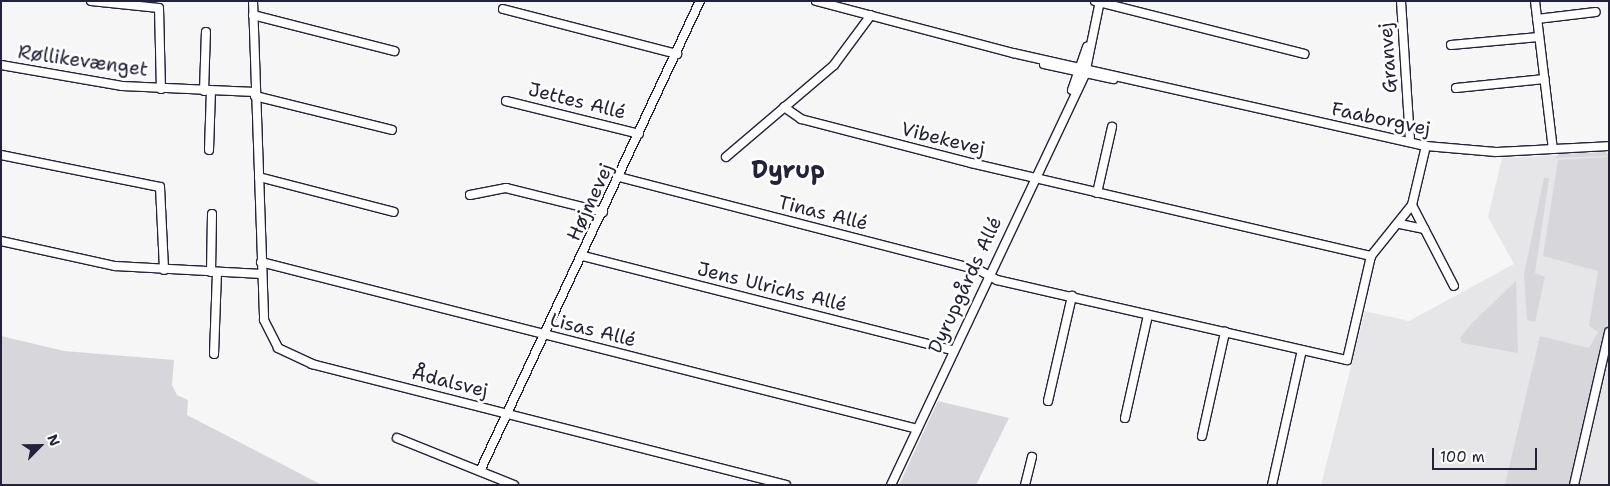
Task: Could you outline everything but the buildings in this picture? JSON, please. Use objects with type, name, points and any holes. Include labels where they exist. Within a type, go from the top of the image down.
[{"type":"street","name":"Røllikevænget","points":[[91,1],[159,8],[161,88]]},
{"type":"street","name":"Ådalsvej","points":[[253,1],[261,262],[266,327],[287,354],[786,485]]},
{"type":"street","name":"Faaborgvej","points":[[816,1],[1082,70],[1426,146],[1496,152],[1609,146]]},
{"type":"street","name":"Granvej","points":[[1401,1],[1410,142]]},
{"type":"street","points":[[1535,1],[1553,149]]},
{"type":"street","name":"Højmevej","points":[[480,471],[510,414],[700,2]]},
{"type":"street","points":[[1098,2],[1304,54]]},
{"type":"street","name":"Dyrupgårds Allé","points":[[891,485],[1070,99],[1082,70],[1098,2]]},
{"type":"street","points":[[504,9],[676,54]]},
{"type":"street","points":[[1537,19],[1596,12]]},
{"type":"street","points":[[253,15],[394,51]]},
{"type":"street","points":[[726,157],[840,58],[871,15]]},
{"type":"street","points":[[206,32],[209,150]]},
{"type":"street","points":[[1451,45],[1539,37]]},
{"type":"street","name":"Røllikevænget","points":[[1,65],[91,83],[255,94]]},
{"type":"street","points":[[1456,88],[1545,79]]},
{"type":"street","points":[[255,94],[392,130]]},
{"type":"street","name":"Jettes Allé","points":[[506,101],[640,134]]},
{"type":"street","name":"Vibekevej","points":[[784,107],[801,119],[1033,178],[1371,256]]},
{"type":"street","points":[[1097,193],[1112,127]]},
{"type":"street","points":[[1371,256],[1400,224],[1412,205],[1426,146]]},
{"type":"street","points":[[1,155],[160,187],[164,270]]},
{"type":"street","points":[[258,177],[394,212]]},
{"type":"street","name":"Tinas Allé","points":[[619,177],[1072,296],[1347,360],[1371,256]]},
{"type":"street","points":[[470,196],[506,188],[603,212]]},
{"type":"street","points":[[1412,205],[1454,286]]},
{"type":"street","points":[[212,214],[214,354]]},
{"type":"street","points":[[1400,224],[1424,229]]},
{"type":"street","points":[[1,241],[90,262],[164,270],[262,274]]},
{"type":"street","name":"Jens Ulrichs Allé","points":[[583,256],[953,350]]},
{"type":"street","name":"Lisas Allé","points":[[261,262],[918,429]]},
{"type":"street","points":[[1048,401],[1072,296]]},
{"type":"street","points":[[1125,418],[1148,314]]},
{"type":"street","points":[[1202,436],[1225,332]]},
{"type":"street","points":[[1574,485],[1609,332]]},
{"type":"street","points":[[1272,485],[1302,350]]},
{"type":"street","points":[[397,438],[514,485]]},
{"type":"street","points":[[1025,485],[1032,457]]},
{"type":"shaded area","points":[[1606,152],[1609,156],[1555,158],[1559,154]]},
{"type":"shaded area","points":[[1609,153],[1609,485],[1321,485],[1365,311],[1409,321],[1514,264],[1488,217],[1502,158]]},
{"type":"shaded area","points":[[1609,157],[1609,314],[1570,485],[1505,485],[1540,336],[1589,348],[1598,332],[1589,326],[1598,271],[1543,256],[1558,160]]},
{"type":"shaded area","points":[[1544,178],[1549,178],[1535,273],[1545,277],[1535,322],[1527,320],[1524,274]]},
{"type":"shaded area","points":[[1516,281],[1518,353],[1462,343],[1460,338],[1472,323]]},
{"type":"shaded area","points":[[1,336],[64,351],[174,360],[172,385],[177,395],[188,400],[187,415],[322,485],[1,485]]},
{"type":"shaded area","points":[[938,401],[1009,418],[976,485],[899,485]]},
{"type":"district","name":"Dyrup","points":[[788,171]]}]
